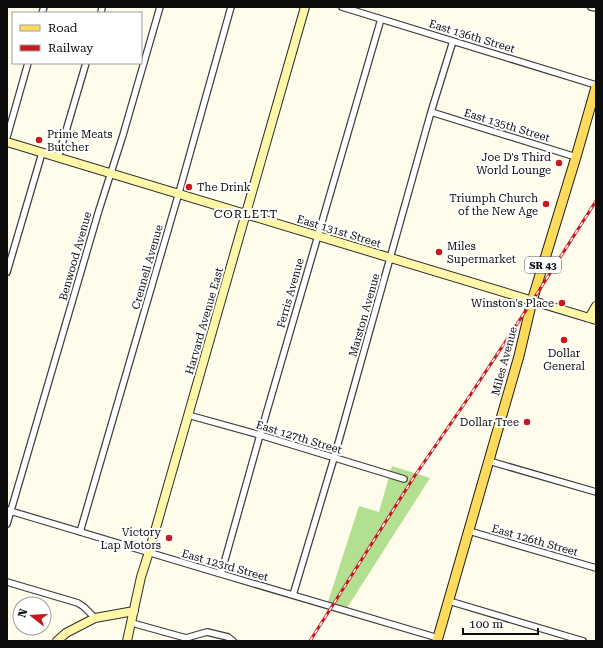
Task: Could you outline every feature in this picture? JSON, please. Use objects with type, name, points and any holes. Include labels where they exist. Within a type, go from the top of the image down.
[{"type":"main road","name":"Miles Avenue","points":[[438,639],[519,356],[532,301],[596,86]]},
{"type":"street","name":"Benwood Avenue","points":[[7,524],[9,510],[110,173],[123,135],[160,7]]},
{"type":"street","name":"Crennell Avenue","points":[[80,532],[231,7]]},
{"type":"street","name":"Harvard Avenue East","points":[[127,641],[142,577],[305,7]]},
{"type":"street","name":"East 136th Street","points":[[342,7],[596,86]]},
{"type":"street","points":[[591,7],[596,8]]},
{"type":"street","name":"Ferris Avenue","points":[[221,574],[381,19]]},
{"type":"street","name":"Marston Avenue","points":[[293,595],[334,458],[453,41]]},
{"type":"street","points":[[7,137],[28,64]]},
{"type":"street","points":[[58,158],[86,64]]},
{"type":"street","name":"East 135th Street","points":[[432,112],[576,157]]},
{"type":"street","name":"East 131st Street","points":[[7,142],[592,319]]},
{"type":"street","points":[[7,272],[42,153]]},
{"type":"street","points":[[592,319],[596,306]]},
{"type":"street","name":"East 127th Street","points":[[188,415],[260,435],[404,479]]},
{"type":"street","points":[[489,461],[596,491]]},
{"type":"street","name":"East 123rd Street","points":[[9,510],[438,639]]},
{"type":"street","name":"East 126th Street","points":[[469,531],[596,568]]},
{"type":"street","points":[[7,582],[78,603],[95,618]]},
{"type":"street","points":[[449,601],[584,641]]},
{"type":"street","points":[[58,641],[66,633],[95,618],[134,611]]},
{"type":"street","points":[[132,623],[186,638],[207,632],[228,637],[233,641]]},
{"type":"green space","points":[[392,466],[430,478],[345,611],[327,605],[359,506],[379,512]]},
{"type":"railway","points":[[310,641],[414,477],[471,394],[596,201]]},
{"type":"place","name":"Prime Meats Butcher","points":[[39,140]]},
{"type":"place","name":"Joe D's Third World Lounge","points":[[559,163]]},
{"type":"place","name":"The Drink","points":[[189,187]]},
{"type":"place","name":"Triumph Church of the New Age","points":[[546,204]]},
{"type":"place","name":"Miles Supermarket","points":[[439,252]]},
{"type":"place","name":"Winston's Place","points":[[562,303]]},
{"type":"place","name":"Dollar General","points":[[564,340]]},
{"type":"place","name":"Dollar Tree","points":[[527,422]]},
{"type":"place","name":"Victory Lap Motors","points":[[169,538]]},
{"type":"district","name":"CORLETT","points":[[246,214]]}]
